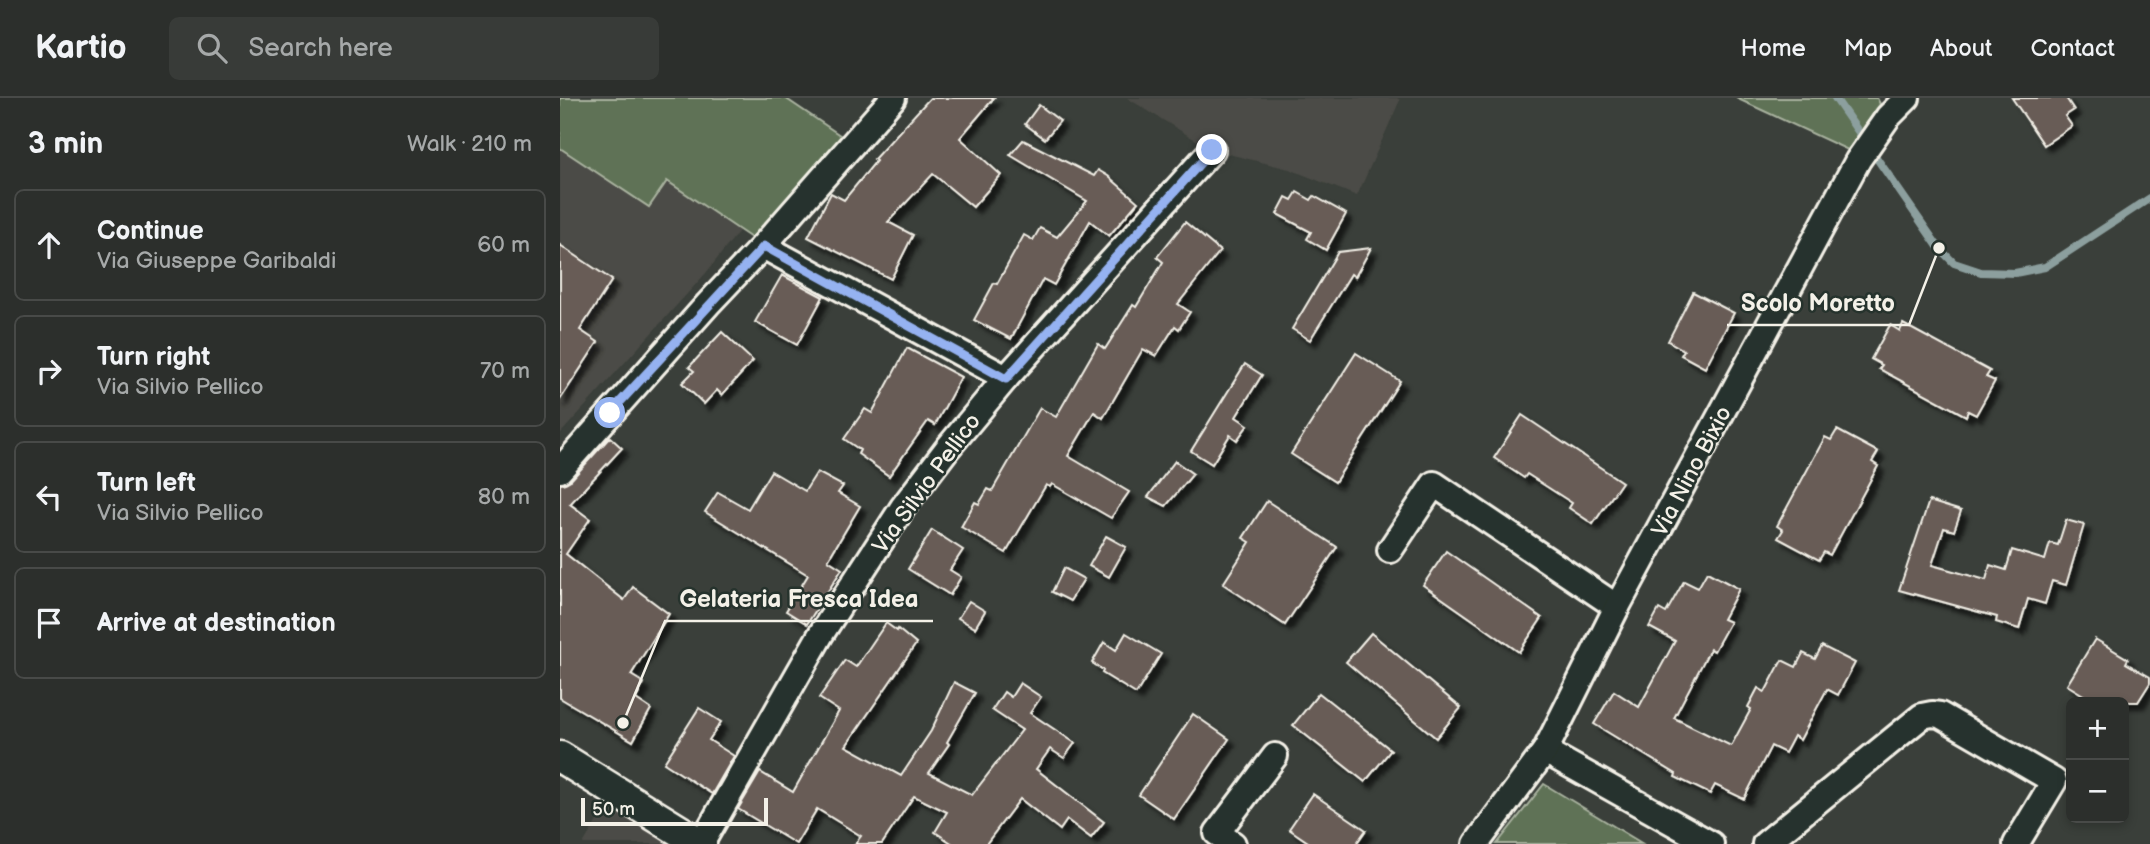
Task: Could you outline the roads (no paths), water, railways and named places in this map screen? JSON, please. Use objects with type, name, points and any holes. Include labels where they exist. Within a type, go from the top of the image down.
[{"type":"main road","points":[[560,757],[701,844]]},
{"type":"street","points":[[560,470],[699,314],[764,246],[893,98]]},
{"type":"street","name":"Via Nino Bixio","points":[[1476,844],[1545,751],[1616,607],[1858,160],[1888,117],[1907,98]]},
{"type":"street","name":"Via Silvio Pellico","points":[[701,844],[821,634],[903,507],[1006,379],[1212,150]]},
{"type":"street","points":[[764,246],[1006,379]]},
{"type":"street","points":[[1390,550],[1434,484],[1616,607]]},
{"type":"street","points":[[1765,844],[1922,716],[1932,714],[1940,715],[2054,781],[2016,844]]},
{"type":"street","points":[[1545,751],[1711,844]]},
{"type":"street","points":[[1233,844],[1217,833],[1275,756]]},
{"type":"waterway","points":[[1835,98],[1939,248],[1954,263],[1981,272],[2015,273],[2045,267],[2150,198]]},
{"type":"place","name":"Scolo Moretto","points":[[1939,248]]},
{"type":"place","name":"Gelateria Fresca Idea","points":[[623,723]]}]
